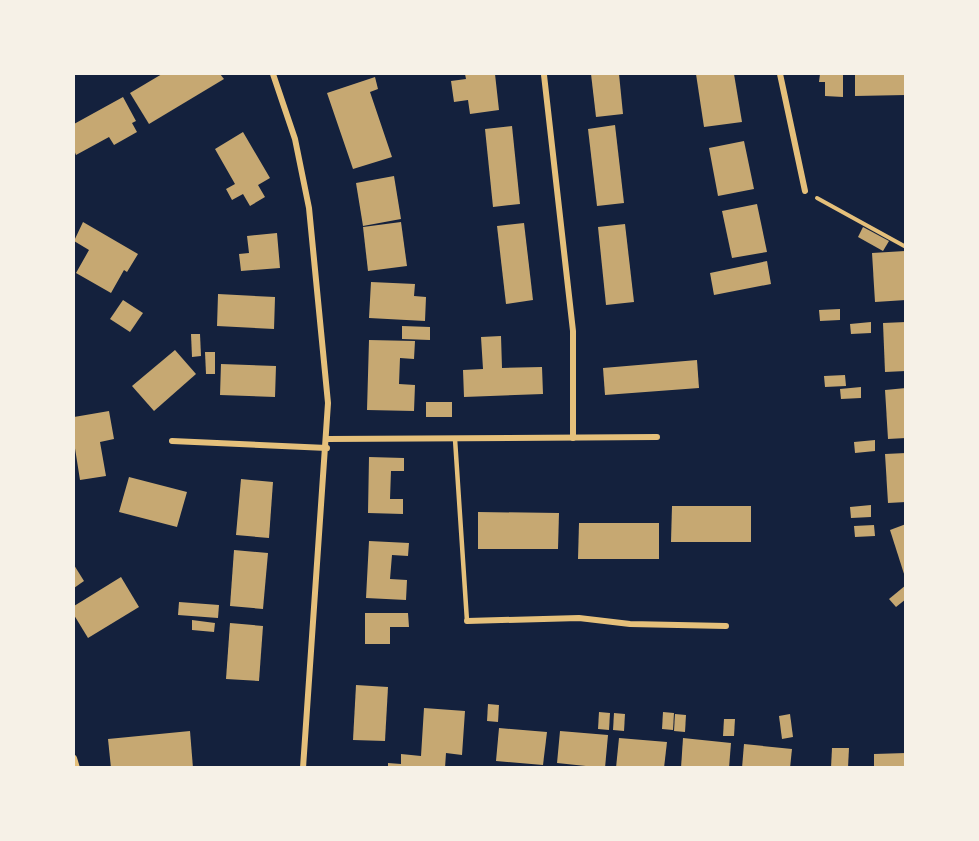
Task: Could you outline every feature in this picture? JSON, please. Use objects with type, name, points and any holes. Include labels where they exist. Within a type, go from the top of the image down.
[{"type":"street","points":[[273,74],[295,139],[309,207],[328,403],[327,448],[303,768]]},
{"type":"street","points":[[780,74],[805,191]]},
{"type":"street","points":[[544,75],[573,332],[573,438]]},
{"type":"street","points":[[327,439],[657,438]]},
{"type":"street","points":[[172,441],[327,448]]},
{"type":"street","points":[[467,621],[579,618],[630,624],[726,626]]},
{"type":"street","points":[[74,758],[77,768]]},
{"type":"lane","points":[[455,438],[467,621]]},
{"type":"path","points":[[805,191],[906,247]]},
{"type":"building","points":[[162,74],[220,74],[224,79],[149,124],[130,93]]},
{"type":"building","points":[[465,74],[495,74],[499,110],[470,114],[468,100],[454,102],[451,81],[466,79]]},
{"type":"building","points":[[591,74],[619,74],[623,114],[596,117]]},
{"type":"building","points":[[696,74],[734,74],[742,122],[704,127]]},
{"type":"building","points":[[820,74],[843,74],[843,97],[825,96],[825,82],[819,82]]},
{"type":"building","points":[[855,74],[906,74],[906,95],[855,96]]},
{"type":"building","points":[[375,77],[378,89],[370,92],[392,157],[353,169],[327,93]]},
{"type":"building","points":[[123,97],[136,121],[132,123],[137,132],[114,145],[109,137],[76,155],[74,124]]},
{"type":"building","points":[[615,125],[624,203],[597,206],[588,129]]},
{"type":"building","points":[[512,126],[520,204],[493,207],[485,129]]},
{"type":"building","points":[[243,132],[270,178],[258,185],[265,197],[250,206],[243,194],[232,200],[226,189],[235,184],[215,149]]},
{"type":"building","points":[[744,141],[754,189],[718,196],[709,148]]},
{"type":"building","points":[[394,176],[401,219],[363,226],[356,183]]},
{"type":"building","points":[[757,204],[767,252],[732,258],[722,211]]},
{"type":"building","points":[[83,222],[138,254],[127,272],[124,270],[111,293],[76,273],[89,250],[74,241]]},
{"type":"building","points":[[401,222],[407,266],[368,271],[363,227]]},
{"type":"building","points":[[524,223],[533,300],[506,304],[497,226]]},
{"type":"building","points":[[625,224],[634,302],[606,305],[598,227]]},
{"type":"building","points":[[863,227],[889,241],[883,251],[858,237]]},
{"type":"building","points":[[277,233],[280,268],[241,271],[239,254],[249,253],[247,236]]},
{"type":"building","points":[[905,251],[906,300],[875,302],[872,253]]},
{"type":"building","points":[[767,261],[771,284],[714,295],[710,273]]},
{"type":"building","points":[[371,282],[415,284],[414,296],[426,297],[425,321],[369,318]]},
{"type":"building","points":[[218,294],[275,297],[274,329],[217,326]]},
{"type":"building","points":[[123,300],[143,313],[130,332],[110,319]]},
{"type":"building","points":[[840,309],[840,320],[820,321],[819,310]]},
{"type":"building","points":[[871,322],[871,333],[851,334],[850,324]]},
{"type":"building","points":[[906,322],[906,371],[885,372],[883,323]]},
{"type":"building","points":[[402,326],[430,327],[430,340],[402,339]]},
{"type":"building","points":[[191,334],[200,334],[201,356],[192,357]]},
{"type":"building","points":[[501,336],[502,368],[542,367],[543,394],[464,397],[463,370],[483,369],[481,337]]},
{"type":"building","points":[[369,340],[415,341],[414,359],[400,358],[399,384],[415,385],[414,411],[367,410]]},
{"type":"building","points":[[175,350],[196,374],[154,411],[132,386]]},
{"type":"building","points":[[205,352],[215,352],[215,374],[206,374]]},
{"type":"building","points":[[697,360],[699,388],[605,395],[603,368]]},
{"type":"building","points":[[221,364],[276,366],[275,397],[220,395]]},
{"type":"building","points":[[845,375],[846,386],[825,387],[824,376]]},
{"type":"building","points":[[861,387],[861,398],[841,399],[840,389]]},
{"type":"building","points":[[906,388],[906,438],[888,439],[885,390]]},
{"type":"building","points":[[426,402],[452,402],[452,417],[426,417]]},
{"type":"building","points":[[109,411],[114,439],[100,442],[106,476],[80,480],[74,442],[74,417]]},
{"type":"building","points":[[875,440],[875,451],[855,453],[854,442]]},
{"type":"building","points":[[906,453],[906,502],[888,503],[885,454]]},
{"type":"building","points":[[369,457],[404,458],[404,471],[391,471],[390,499],[403,499],[403,514],[368,513]]},
{"type":"building","points":[[129,477],[187,492],[177,527],[119,512]]},
{"type":"building","points":[[241,479],[273,482],[269,538],[236,535]]},
{"type":"building","points":[[871,505],[871,517],[851,518],[850,507]]},
{"type":"building","points":[[672,506],[751,506],[751,542],[671,542]]},
{"type":"building","points":[[478,512],[559,513],[558,549],[478,549]]},
{"type":"building","points":[[579,523],[659,523],[659,559],[578,559]]},
{"type":"building","points":[[906,524],[906,577],[905,577],[890,530]]},
{"type":"building","points":[[874,525],[875,536],[855,537],[854,526]]},
{"type":"building","points":[[369,541],[409,543],[408,556],[392,555],[390,579],[407,580],[406,600],[366,598]]},
{"type":"building","points":[[234,550],[268,553],[263,609],[230,606]]},
{"type":"building","points":[[74,565],[84,581],[74,588]]},
{"type":"building","points":[[121,577],[139,607],[88,638],[74,615],[74,606]]},
{"type":"building","points":[[906,585],[906,599],[896,607],[889,599]]},
{"type":"building","points":[[179,602],[219,605],[218,618],[178,615]]},
{"type":"building","points":[[365,613],[408,613],[409,627],[390,627],[390,644],[365,644]]},
{"type":"building","points":[[192,620],[215,623],[214,632],[192,630]]},
{"type":"building","points":[[230,623],[263,626],[259,681],[226,679]]},
{"type":"building","points":[[356,685],[388,687],[385,741],[353,740]]},
{"type":"building","points":[[488,704],[499,705],[498,722],[487,721]]},
{"type":"building","points":[[424,708],[465,711],[462,755],[446,753],[445,768],[388,768],[388,763],[401,764],[401,754],[421,756]]},
{"type":"building","points":[[599,712],[610,713],[609,730],[598,729]]},
{"type":"building","points":[[663,712],[674,713],[673,730],[662,729]]},
{"type":"building","points":[[614,713],[625,714],[624,731],[613,730]]},
{"type":"building","points":[[675,714],[686,715],[685,732],[674,731]]},
{"type":"building","points":[[790,714],[793,737],[782,739],[779,716]]},
{"type":"building","points":[[724,719],[735,719],[734,736],[723,736]]},
{"type":"building","points":[[499,728],[547,732],[543,765],[496,761]]},
{"type":"building","points":[[190,731],[193,768],[111,768],[108,739]]},
{"type":"building","points":[[560,731],[608,735],[605,768],[557,763]]},
{"type":"building","points":[[619,738],[667,742],[664,768],[616,768]]},
{"type":"building","points":[[683,738],[731,743],[729,768],[681,768]]},
{"type":"building","points":[[744,744],[792,749],[790,768],[742,768]]},
{"type":"building","points":[[832,748],[849,748],[848,768],[831,768]]},
{"type":"building","points":[[906,753],[906,768],[874,768],[874,754]]}]
